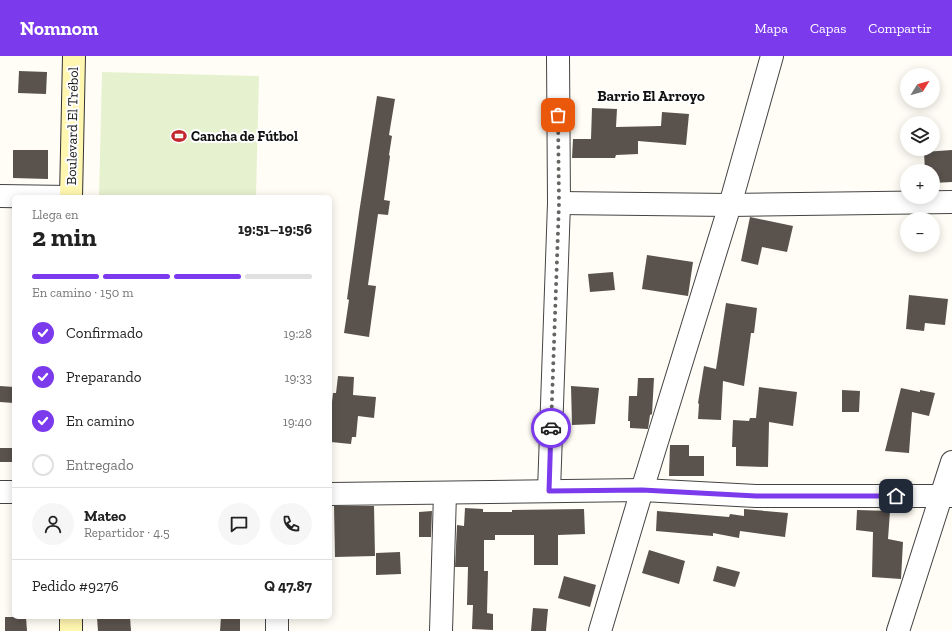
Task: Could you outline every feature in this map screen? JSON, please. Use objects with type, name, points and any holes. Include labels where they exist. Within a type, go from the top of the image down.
[{"type":"main road","name":"Boulevard El Trébol","points":[[71,195],[74,56]]},
{"type":"main road","points":[[71,619],[71,631]]},
{"type":"street","points":[[549,491],[559,203],[558,56]]},
{"type":"street","points":[[600,631],[730,205],[772,56]]},
{"type":"street","points":[[0,196],[12,196]]},
{"type":"street","points":[[559,203],[730,205],[952,202]]},
{"type":"street","points":[[898,631],[947,496],[952,462]]},
{"type":"street","points":[[332,494],[444,494],[642,490],[756,496],[947,496]]},
{"type":"street","points":[[0,492],[12,492]]},
{"type":"street","points":[[441,631],[444,494]]},
{"type":"street","points":[[277,619],[278,631]]},
{"type":"green space","name":"Cancha de Fútbol","points":[[102,72],[259,76],[256,195],[99,195]]},
{"type":"building","points":[[19,71],[47,72],[46,94],[18,93]]},
{"type":"building","points":[[377,96],[395,99],[389,135],[392,136],[384,200],[390,201],[388,215],[378,214],[368,285],[376,286],[369,337],[344,333],[349,300],[347,299]]},
{"type":"building","points":[[592,108],[617,109],[616,127],[661,126],[662,112],[689,114],[686,145],[638,141],[638,154],[616,155],[615,158],[572,158],[573,139],[591,139]]},
{"type":"building","points":[[13,150],[48,150],[48,179],[13,178]]},
{"type":"building","points":[[952,150],[952,182],[940,183],[940,164],[925,164],[924,156],[940,156],[940,151]]},
{"type":"building","points":[[750,217],[793,226],[787,252],[762,247],[758,265],[741,261]]},
{"type":"building","points":[[647,255],[693,262],[688,296],[642,289]]},
{"type":"building","points":[[613,272],[615,290],[590,292],[588,274]]},
{"type":"building","points":[[909,295],[948,299],[945,325],[925,323],[924,331],[906,329]]},
{"type":"building","points":[[726,303],[757,308],[754,333],[751,333],[744,386],[723,381],[721,420],[698,419],[698,403],[704,366],[716,369]]},
{"type":"building","points":[[338,376],[354,377],[353,395],[376,397],[374,418],[358,416],[356,437],[352,437],[351,444],[332,442],[332,402],[333,393],[336,393]]},
{"type":"building","points":[[638,378],[654,378],[652,414],[650,415],[648,429],[630,428],[630,421],[628,421],[629,396],[637,396]]},
{"type":"building","points":[[0,386],[12,387],[12,403],[0,402]]},
{"type":"building","points":[[571,386],[599,388],[595,424],[572,425]]},
{"type":"building","points":[[759,387],[797,392],[793,426],[769,422],[768,467],[736,466],[736,447],[732,447],[733,420],[749,421],[750,418],[756,418]]},
{"type":"building","points":[[901,388],[935,393],[929,416],[912,412],[909,453],[885,451]]},
{"type":"building","points":[[842,390],[860,391],[859,412],[842,412]]},
{"type":"building","points":[[670,445],[689,445],[689,456],[704,456],[704,476],[669,476]]},
{"type":"building","points":[[0,448],[12,448],[12,462],[0,462]]},
{"type":"building","points":[[334,506],[374,506],[375,556],[335,557]]},
{"type":"building","points":[[465,508],[483,509],[483,512],[584,509],[585,534],[558,535],[558,565],[534,565],[534,535],[495,535],[495,540],[484,540],[484,571],[488,571],[487,613],[493,614],[493,630],[472,629],[473,605],[467,605],[468,567],[455,567],[457,525],[464,526]]},
{"type":"building","points":[[744,509],[788,513],[785,537],[740,531],[739,538],[713,533],[713,536],[656,531],[657,511],[729,517],[730,514],[744,516]]},
{"type":"building","points":[[857,510],[890,511],[888,539],[903,542],[901,579],[872,577],[873,532],[856,530]]},
{"type":"building","points":[[432,511],[431,537],[419,537],[419,512]]},
{"type":"building","points":[[649,550],[685,561],[679,584],[642,573]]},
{"type":"building","points":[[400,552],[401,574],[376,575],[376,553]]},
{"type":"building","points":[[717,566],[740,572],[735,587],[713,581]]},
{"type":"building","points":[[564,576],[596,585],[590,607],[558,598]]},
{"type":"building","points":[[533,608],[548,609],[546,631],[531,631]]},
{"type":"building","points":[[5,617],[12,617],[12,619],[26,619],[27,631],[5,631]]},
{"type":"building","points":[[97,619],[130,619],[131,631],[98,631]]},
{"type":"building","points":[[221,619],[240,619],[240,631],[220,631]]},
{"type":"way so far","points":[[551,428],[559,203],[558,115]]},
{"type":"place","name":"Cancha de Fútbol","points":[[179,136]]},
{"type":"district","name":"Barrio El Arroyo","points":[[651,96]]},
{"type":"route","points":[[551,428],[549,491],[642,490],[756,496],[896,496]]}]
